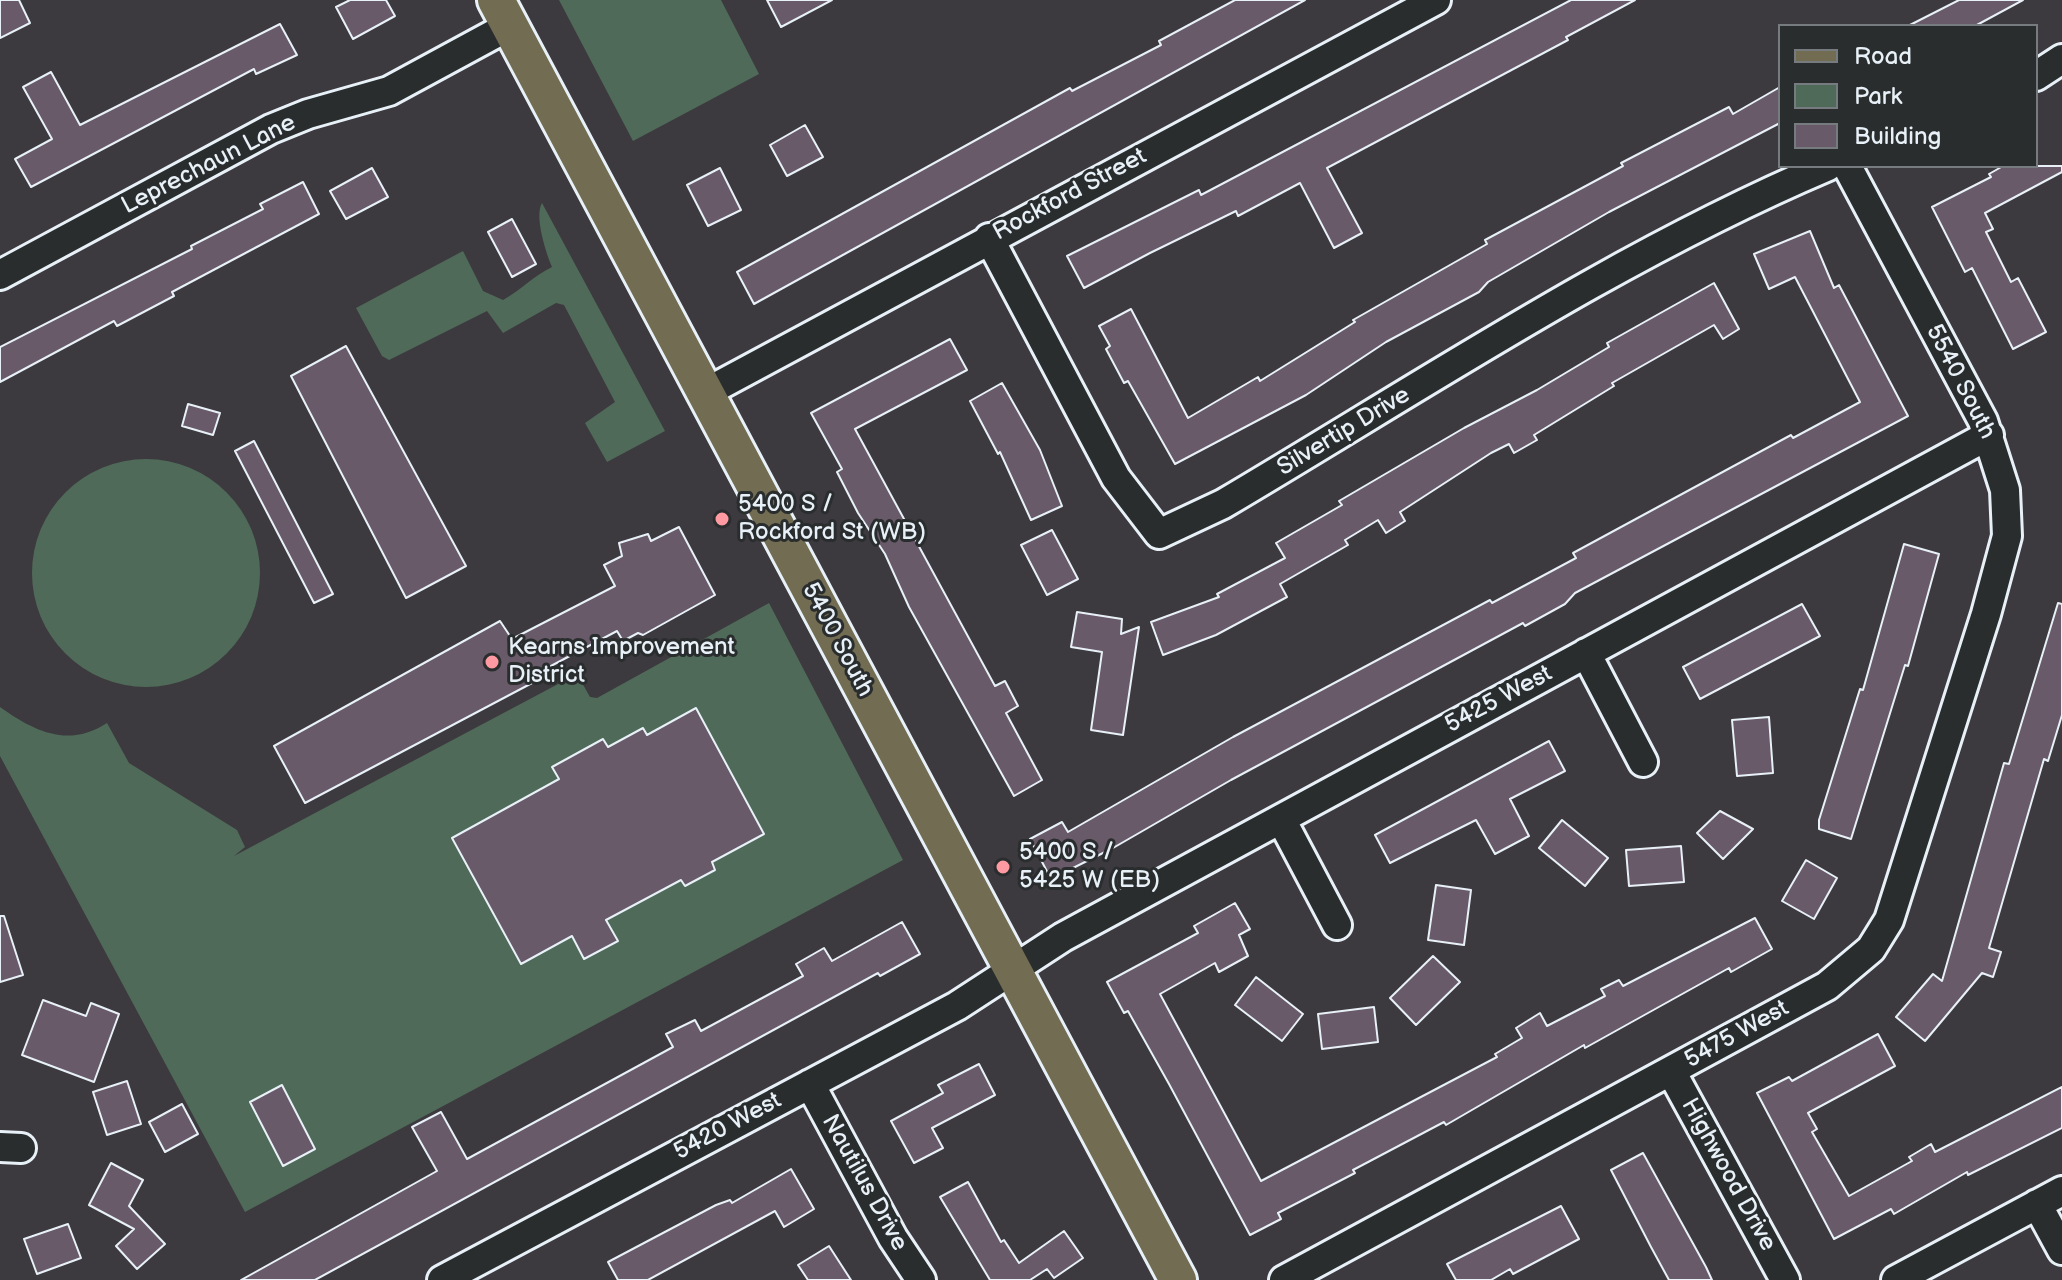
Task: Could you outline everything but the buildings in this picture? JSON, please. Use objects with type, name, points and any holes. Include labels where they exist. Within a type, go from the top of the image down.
[{"type":"main road","name":"5400 South","points":[[502,13],[1178,1280]]},
{"type":"street","name":"Rockford Street","points":[[705,393],[1436,0]]},
{"type":"street","name":"Leprechaun Lane","points":[[0,275],[271,129],[308,114],[389,91],[502,13]]},
{"type":"street","points":[[2038,75],[2062,59]]},
{"type":"street","name":"Silvertip Drive","points":[[989,238],[1116,478],[1159,534],[1223,504],[1635,260],[1758,196],[1823,168]]},
{"type":"street","name":"5540 South","points":[[1848,168],[1989,435],[2005,490],[2007,536],[1986,614]]},
{"type":"street","name":"5425 West","points":[[1012,970],[1063,937],[1989,435]]},
{"type":"street","name":"5475 West","points":[[1284,1280],[1827,986],[1871,949],[1889,920],[1986,614]]},
{"type":"street","points":[[1586,653],[1643,762]]},
{"type":"street","points":[[1281,819],[1337,925]]},
{"type":"street","name":"5420 West","points":[[442,1280],[479,1271],[810,1084],[957,1006],[1012,970]]},
{"type":"street","name":"Highwood Drive","points":[[1671,1071],[1785,1280]]},
{"type":"street","name":"Nautilus Drive","points":[[810,1084],[893,1238],[921,1280]]},
{"type":"street","points":[[1896,1280],[2050,1197],[2062,1250]]},
{"type":"green space","points":[[559,0],[721,0],[759,74],[633,141]]},
{"type":"green space","points":[[542,203],[665,431],[607,462],[585,423],[615,402],[564,305],[556,303],[503,333],[487,311],[389,360],[382,356],[356,308],[463,251],[483,291],[503,300],[552,267],[540,225]]},
{"type":"green space","points":[[146,459],[168,461],[190,468],[227,492],[251,529],[258,551],[258,595],[251,617],[227,654],[190,678],[168,685],[146,687],[124,685],[102,678],[65,654],[41,617],[34,595],[32,573],[34,551],[41,529],[65,492],[102,468],[124,461]]},
{"type":"green space","points":[[769,603],[903,860],[245,1212],[0,756],[0,707],[26,724],[52,734],[79,735],[107,723],[129,763],[237,830],[245,847],[234,856],[577,674],[590,697],[597,698]]},
{"type":"place","name":"5400 S / Rockford St (WB)","points":[[722,519]]},
{"type":"place","name":"Kearns Improvement District","points":[[492,662]]},
{"type":"place","name":"5400 S / 5425 W (EB)","points":[[1003,867]]}]
